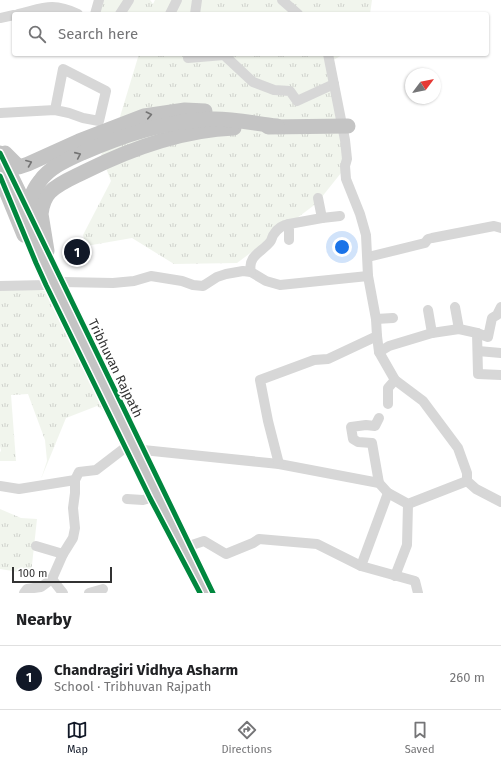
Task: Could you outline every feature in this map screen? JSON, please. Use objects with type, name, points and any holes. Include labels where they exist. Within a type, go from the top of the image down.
[{"type":"highway","points":[[0,146],[19,167],[79,141],[144,116],[185,110],[230,112],[253,116],[277,126]]},
{"type":"highway","points":[[207,593],[30,235],[26,218],[30,199],[39,181],[54,167],[103,144],[142,130],[182,121],[213,119],[277,126]]},
{"type":"highway","points":[[47,251],[41,214],[41,208],[44,200],[50,192],[64,182],[110,159],[179,135],[220,128],[348,126]]},
{"type":"highway","name":"Tribhuvan Rajpath","points":[[0,153],[213,593]]},
{"type":"highway","name":"Tribhuvan Rajpath","points":[[0,176],[46,285],[150,498],[200,593]]},
{"type":"street","points":[[96,12],[99,0]]},
{"type":"street","points":[[121,12],[130,0]]},
{"type":"street","points":[[171,12],[177,0]]},
{"type":"street","points":[[195,12],[197,0]]},
{"type":"street","points":[[282,0],[296,12]]},
{"type":"street","points":[[24,12],[49,3],[73,12]]},
{"type":"street","points":[[0,18],[12,15]]},
{"type":"street","points":[[188,60],[217,56]]},
{"type":"street","points":[[225,56],[253,82],[274,90],[290,91],[297,100],[334,84]]},
{"type":"street","points":[[328,56],[344,132],[347,159],[345,166],[346,179],[360,214],[366,235],[368,276],[376,319],[379,352],[395,380],[423,401],[458,448],[467,473],[467,481],[476,489],[501,502]]},
{"type":"street","points":[[0,113],[55,110],[99,121],[106,91],[63,69],[55,110]]},
{"type":"street","points":[[318,198],[322,218]]},
{"type":"street","points":[[251,272],[250,268],[254,256],[270,242],[274,233],[283,226],[340,216]]},
{"type":"street","points":[[289,240],[290,224]]},
{"type":"street","points":[[368,257],[425,243],[428,239],[432,238],[494,226],[501,228]]},
{"type":"street","points":[[62,282],[113,283],[134,281],[151,276],[203,286],[216,277],[243,271],[251,272],[266,281],[280,285],[368,276]]},
{"type":"street","points":[[0,286],[46,285]]},
{"type":"street","points":[[455,307],[459,329]]},
{"type":"street","points":[[379,352],[388,346],[432,333],[459,329],[488,337],[492,318],[497,315],[501,307]]},
{"type":"street","points":[[428,310],[432,333]]},
{"type":"street","points":[[376,319],[393,318]]},
{"type":"street","points":[[477,333],[478,374],[501,375]]},
{"type":"street","points":[[279,464],[268,421],[260,380],[314,360],[328,360],[378,336]]},
{"type":"street","points":[[478,351],[501,353]]},
{"type":"street","points":[[388,404],[388,388],[395,380]]},
{"type":"street","points":[[379,418],[375,426],[363,421],[351,427],[353,440],[372,443],[379,483],[388,493],[408,504]]},
{"type":"street","points":[[24,593],[28,589],[41,586],[52,579],[63,554],[73,538],[75,528],[73,508],[76,480],[79,472],[96,470],[126,447]]},
{"type":"street","points":[[143,450],[279,464],[379,483]]},
{"type":"street","points":[[0,486],[20,489],[76,480]]},
{"type":"street","points":[[408,504],[467,481]]},
{"type":"street","points":[[361,566],[388,493]]},
{"type":"street","points":[[127,498],[143,500],[150,498]]},
{"type":"street","points":[[395,576],[407,546],[408,504]]},
{"type":"street","points":[[189,546],[204,541],[226,554],[259,539],[317,544],[361,566],[415,582],[418,593]]},
{"type":"street","points":[[36,546],[63,554]]},
{"type":"street","points":[[52,579],[64,593]]},
{"type":"street","points":[[89,593],[103,589]]},
{"type":"green space","points":[[102,0],[150,0],[153,4],[155,0],[372,0],[370,12],[97,12]]},
{"type":"green space","points":[[138,56],[340,56],[328,63],[349,163],[317,203],[237,263],[174,264],[132,238],[86,246],[83,235],[111,181],[101,155],[119,120]]},
{"type":"green space","points":[[21,287],[57,293],[114,419],[97,406],[66,418],[41,479],[47,461],[45,440],[28,394],[11,395],[16,461],[0,461],[0,289]]},
{"type":"green space","points":[[0,509],[21,518],[37,519],[31,574],[0,569]]},
{"type":"cycle path","points":[[0,153],[213,593]]},
{"type":"cycle path","points":[[0,176],[46,285],[150,498],[200,593]]},
{"type":"place","name":"Chandragiri Vidhya Asharm","points":[[77,252]]}]
